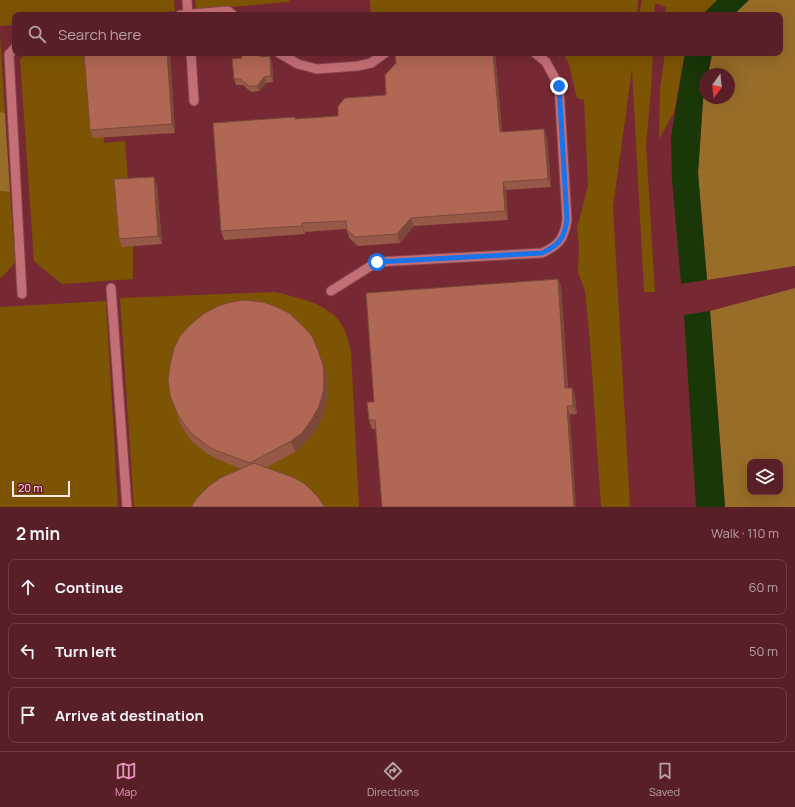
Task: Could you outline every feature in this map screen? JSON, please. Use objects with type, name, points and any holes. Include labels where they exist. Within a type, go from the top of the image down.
[{"type":"lane","points":[[185,12],[187,0]]},
{"type":"lane","points":[[217,12],[229,12]]},
{"type":"lane","points":[[12,51],[9,54],[22,294]]},
{"type":"lane","points":[[191,56],[194,101]]},
{"type":"lane","points":[[284,56],[298,64],[317,69],[358,66],[371,63],[381,56]]},
{"type":"lane","points":[[331,291],[377,262],[542,253],[552,248],[560,241],[565,231],[567,220],[559,86],[546,62],[539,56]]},
{"type":"lane","points":[[111,288],[127,507]]},
{"type":"shaded area","points":[[0,0],[174,0],[175,11],[164,12],[12,12],[12,25],[0,26]]},
{"type":"shaded area","points":[[195,0],[289,0],[289,2],[196,10]]},
{"type":"shaded area","points":[[370,0],[638,0],[637,12],[371,12]]},
{"type":"shaded area","points":[[642,0],[741,0],[729,12],[666,12],[666,7],[655,3],[654,12],[640,12]]},
{"type":"shaded area","points":[[717,0],[749,0],[736,12],[705,12]]},
{"type":"shaded area","points":[[749,0],[795,0],[795,266],[707,280],[698,173],[703,104],[735,104],[735,68],[709,68],[712,56],[783,56],[783,12],[736,12]]},
{"type":"shaded area","points":[[0,36],[5,113],[0,112]]},
{"type":"shaded area","points":[[24,56],[98,56],[104,143],[125,141],[133,247],[133,279],[62,284],[34,261],[20,59]]},
{"type":"shaded area","points":[[565,56],[653,56],[646,145],[655,292],[644,292],[632,69],[613,207],[630,507],[601,507],[590,342],[585,291],[578,272],[579,248],[577,228],[588,186],[584,100],[577,98],[569,64]]},
{"type":"shaded area","points":[[665,56],[684,56],[674,112],[659,139],[660,89]]},
{"type":"shaded area","points":[[684,56],[711,56],[709,68],[699,68],[699,104],[703,104],[698,173],[707,280],[681,284],[672,179],[671,137]]},
{"type":"shaded area","points":[[0,112],[5,113],[10,192],[0,191]]},
{"type":"shaded area","points":[[0,191],[10,192],[15,263],[0,279]]},
{"type":"shaded area","points":[[795,288],[795,507],[725,507],[710,311]]},
{"type":"shaded area","points":[[276,292],[306,300],[325,309],[333,314],[340,322],[346,333],[351,352],[359,507],[134,507],[120,298]]},
{"type":"shaded area","points":[[106,301],[118,507],[0,507],[0,307]]},
{"type":"shaded area","points":[[710,311],[725,507],[696,507],[684,315]]},
{"type":"building","points":[[84,56],[167,56],[172,124],[90,130]]},
{"type":"building","points":[[242,56],[270,56],[271,76],[264,77],[257,86],[249,86],[240,79],[234,79],[232,59],[242,58]]},
{"type":"building","points":[[395,56],[493,56],[500,132],[544,129],[548,179],[503,182],[505,211],[411,218],[397,234],[355,237],[347,230],[346,221],[302,223],[302,226],[221,231],[213,123],[295,117],[295,119],[338,116],[338,106],[345,98],[386,95],[385,75],[396,63]]},
{"type":"building","points":[[154,177],[158,236],[119,239],[114,179]]},
{"type":"building","points":[[558,279],[565,388],[572,388],[573,406],[567,406],[574,507],[382,507],[375,420],[369,420],[367,402],[374,402],[366,293]]},
{"type":"building","points":[[244,300],[263,302],[277,307],[289,313],[303,326],[312,336],[318,350],[323,365],[324,378],[323,393],[319,406],[302,433],[291,441],[250,463],[215,450],[191,433],[177,413],[170,395],[168,380],[174,348],[180,336],[189,326],[203,314],[218,306]]},
{"type":"building","points":[[254,463],[295,478],[305,484],[325,507],[191,507],[196,499],[209,486],[220,478]]},
{"type":"route","points":[[377,262],[542,253],[552,248],[560,241],[565,231],[567,220],[559,86]]}]
